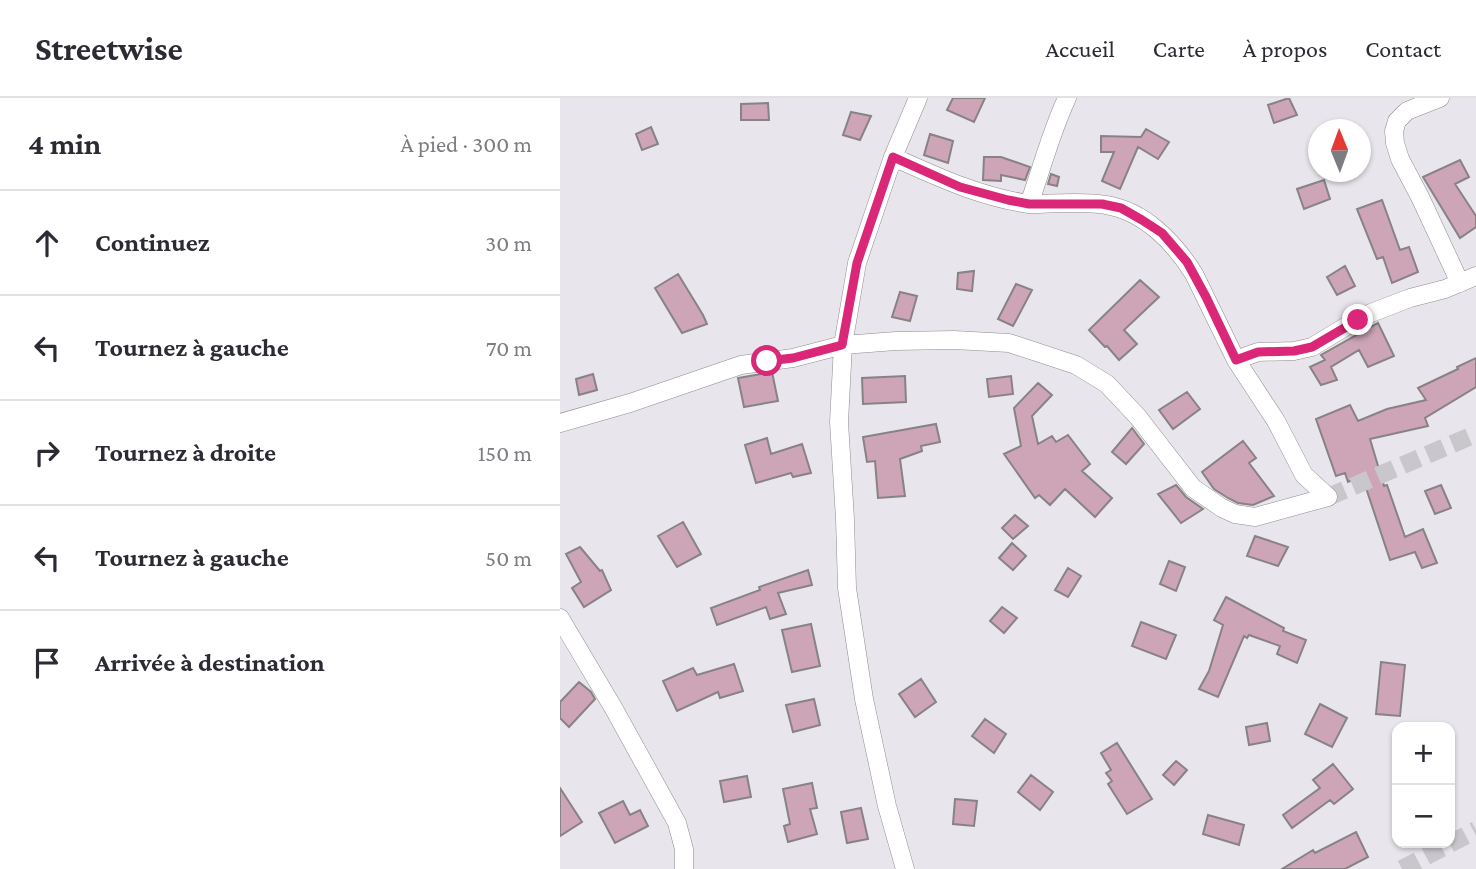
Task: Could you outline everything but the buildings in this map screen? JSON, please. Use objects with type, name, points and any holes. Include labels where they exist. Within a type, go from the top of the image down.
[{"type":"street","points":[[905,869],[887,806],[864,699],[847,589],[839,422],[842,345],[857,263],[893,157],[918,98]]},
{"type":"street","points":[[1029,204],[1051,134],[1067,98]]},
{"type":"street","points":[[1236,360],[1258,352],[1294,351],[1312,347],[1371,313],[1468,280],[1420,197],[1400,159],[1395,143],[1397,121],[1407,111],[1440,98]]},
{"type":"street","points":[[560,424],[741,365],[793,358],[842,345],[896,341],[1009,342],[1076,365],[1107,384],[1138,417],[1193,488],[1235,514],[1255,517],[1328,497],[1304,475],[1276,421],[1236,360],[1187,262],[1162,233],[1121,208],[1102,204],[1029,204],[1008,200],[960,187],[893,157]]},
{"type":"street","points":[[560,618],[677,823],[684,849],[684,869]]},
{"type":"tunnel","points":[[1328,497],[1476,434]]},
{"type":"tunnel","points":[[1402,869],[1476,830]]},
{"type":"route","points":[[767,361],[793,358],[842,345],[857,263],[893,157],[960,187],[1008,200],[1029,204],[1102,204],[1121,208],[1142,220],[1162,233],[1187,262],[1236,360],[1258,352],[1294,351],[1312,347],[1358,320]]}]
